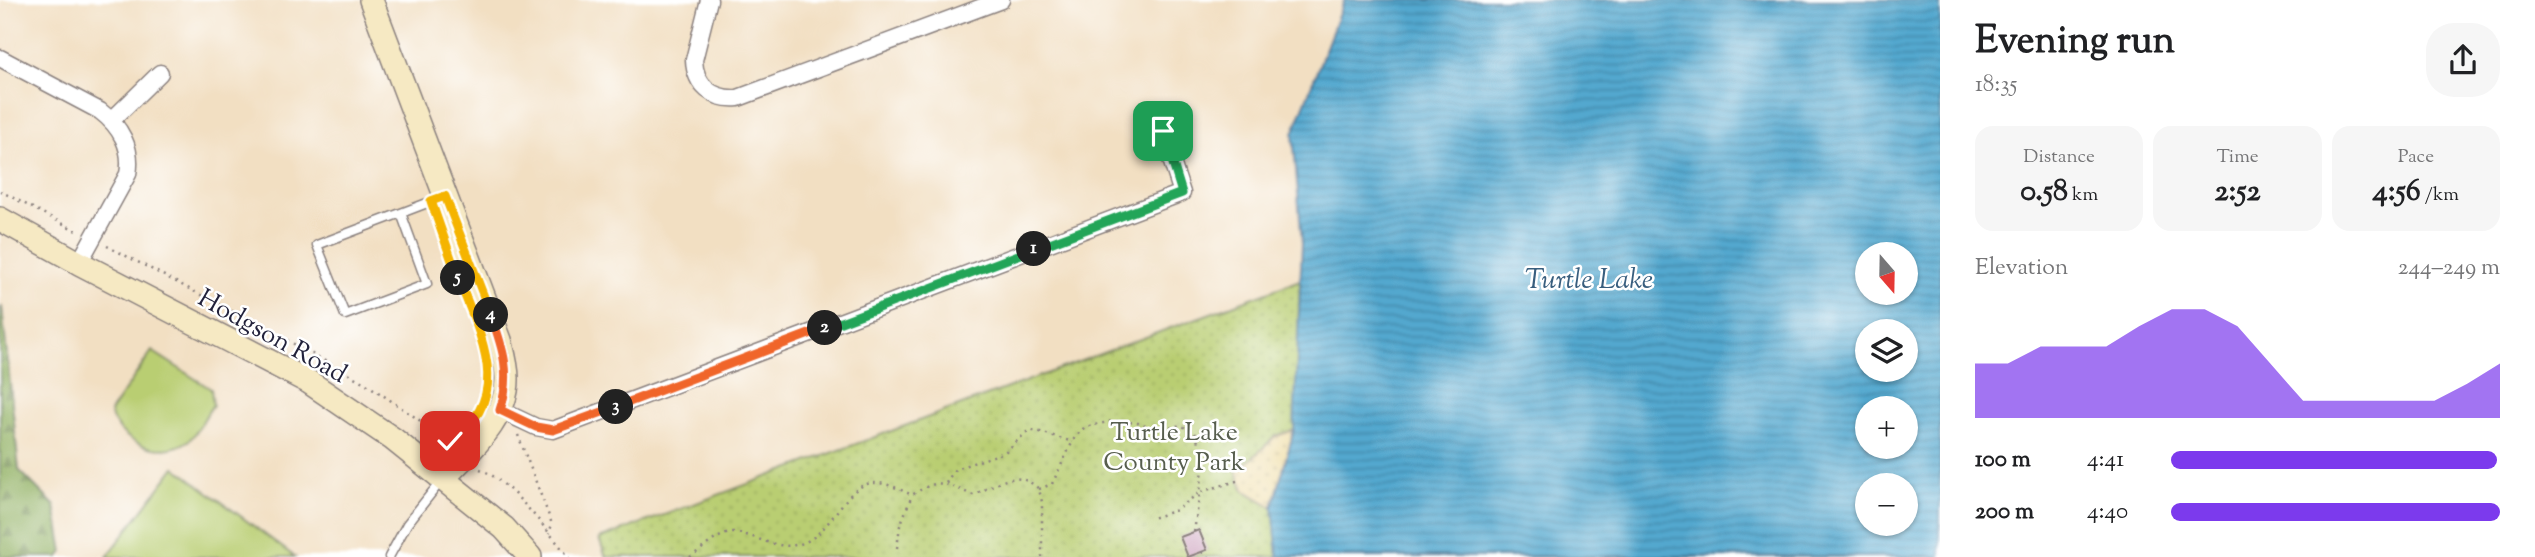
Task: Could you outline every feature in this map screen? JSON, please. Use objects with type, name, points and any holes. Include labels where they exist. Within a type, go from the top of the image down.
[{"type":"main road","points":[[373,1],[500,340],[508,376],[506,394],[500,410],[486,431],[443,479]]},
{"type":"main road","name":"Hodgson Road","points":[[0,219],[309,382],[393,439],[504,528],[530,557]]},
{"type":"street","points":[[709,0],[694,60],[696,74],[700,83],[717,97],[738,98],[1001,0]]},
{"type":"street","points":[[0,58],[100,111],[121,131],[130,161],[128,174],[79,263]]},
{"type":"street","points":[[112,120],[160,73]]},
{"type":"street","points":[[500,410],[536,427],[553,430],[1182,193],[1155,110]]},
{"type":"lane","points":[[401,213],[427,284],[345,315],[317,245],[445,196]]},
{"type":"lane","points":[[389,557],[407,524],[443,479]]},
{"type":"path","points":[[0,191],[85,235]]},
{"type":"path","points":[[104,245],[330,363],[365,383],[450,441],[463,433]]},
{"type":"path","points":[[1039,489],[1052,484],[1073,442],[1085,427],[1113,421],[1138,423],[1159,431],[1180,425],[1195,432],[1204,462],[1194,532]]},
{"type":"path","points":[[946,483],[955,469],[1005,452],[1028,431],[1037,430],[1073,442]]},
{"type":"path","points":[[517,434],[552,524],[549,534]]},
{"type":"path","points":[[480,468],[514,495],[569,557]]},
{"type":"path","points":[[897,548],[900,526],[912,495],[928,485],[946,483],[973,495],[999,481],[1011,478],[1025,480],[1039,489],[1042,502],[1042,557]]},
{"type":"path","points":[[1152,518],[1177,510],[1200,492],[1240,480]]},
{"type":"path","points":[[690,557],[724,534],[737,532],[768,544],[801,544],[818,535],[855,489],[875,482],[912,495]]},
{"type":"path","points":[[1202,552],[1209,557]]},
{"type":"green space","name":"Turtle Lake County Park","points":[[1300,280],[1294,430],[1273,507],[1278,557],[606,557],[599,539]]},
{"type":"green space","points":[[2,307],[19,470],[55,506],[63,552],[59,557],[0,557]]},
{"type":"green space","points":[[152,351],[211,389],[213,405],[192,438],[166,449],[142,445],[131,439],[115,423],[110,412]]},
{"type":"green space","points":[[175,467],[295,557],[107,557]]},
{"type":"sand","points":[[1294,430],[1273,507],[1244,490],[1236,469],[1276,436]]},
{"type":"water","name":"Turtle Lake","points":[[1344,0],[1940,0],[1940,557],[1278,557],[1273,507],[1294,430],[1302,243],[1293,134]]},
{"type":"building","points":[[1199,530],[1207,550],[1188,557],[1180,537]]},
{"type":"route","points":[[450,441],[463,433],[485,400],[489,377],[488,361],[433,213],[431,201],[445,196],[500,340],[508,376],[506,394],[500,410],[536,427],[553,430],[1182,193],[1163,131]]}]
